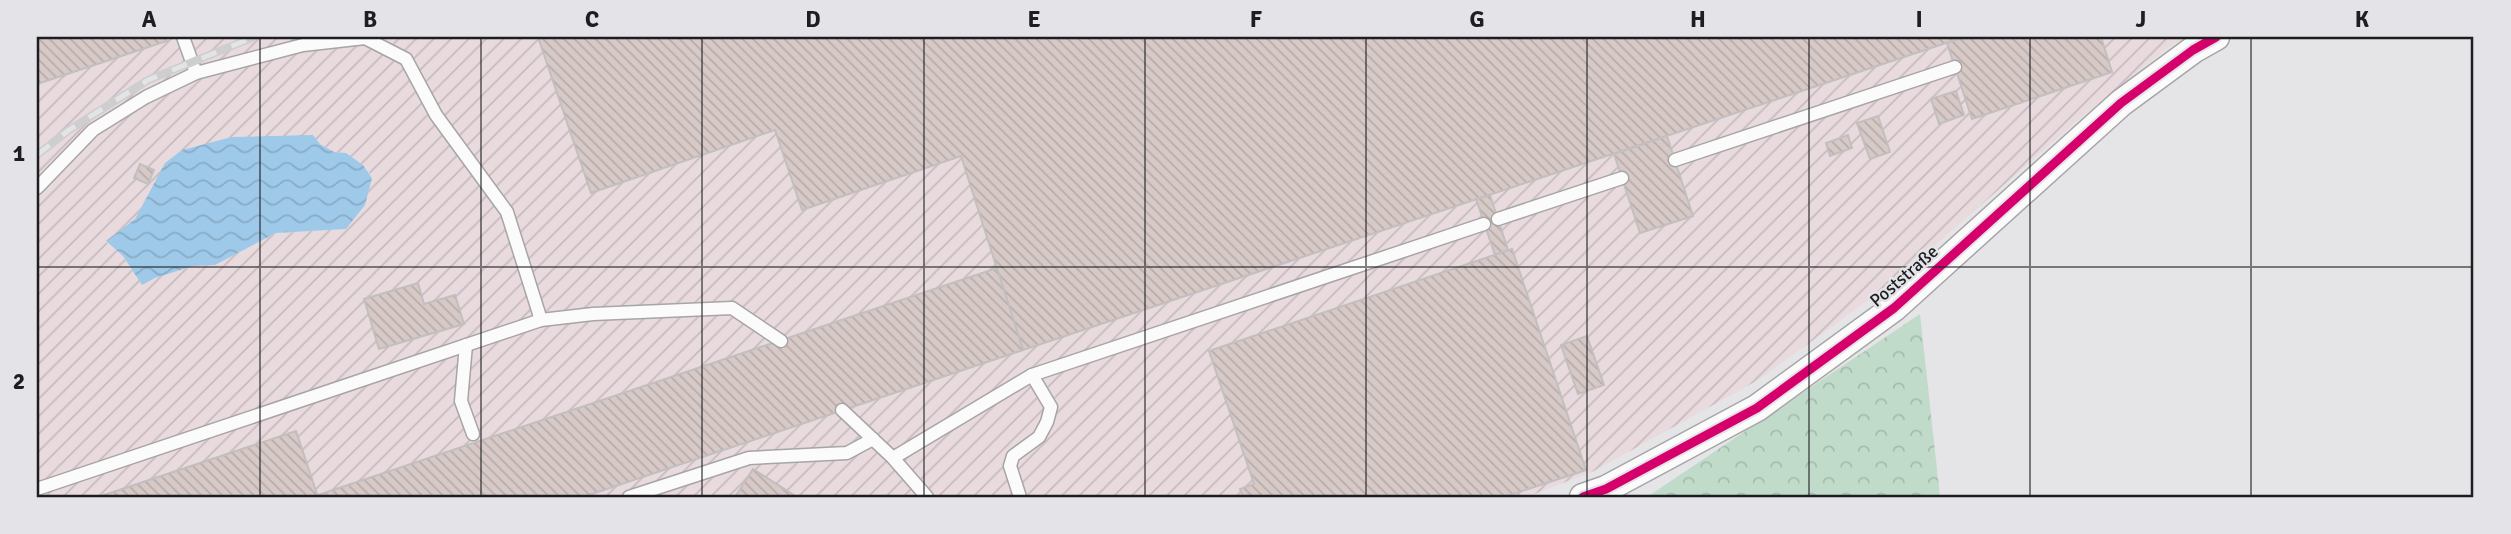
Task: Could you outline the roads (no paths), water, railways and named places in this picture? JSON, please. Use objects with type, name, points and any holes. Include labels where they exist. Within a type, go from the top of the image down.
[{"type":"street","name":"Poststraße","points":[[1583,497],[1606,489],[1757,408],[1894,308],[2121,103],[2193,50],[2216,37]]},
{"type":"lane","points":[[183,37],[196,73]]},
{"type":"lane","points":[[37,188],[93,130],[146,97],[196,73],[303,45],[365,38],[406,59],[436,115],[507,212],[541,320]]},
{"type":"lane","points":[[1675,160],[1955,67]]},
{"type":"lane","points":[[1498,219],[1622,178]]},
{"type":"lane","points":[[893,458],[1032,375],[1484,224]]},
{"type":"lane","points":[[37,489],[541,320],[593,314],[732,308],[781,341]]},
{"type":"lane","points":[[466,345],[461,401],[473,434]]},
{"type":"lane","points":[[1020,497],[1010,466],[1013,456],[1039,437],[1051,407],[1032,375]]},
{"type":"lane","points":[[842,410],[893,458],[927,497]]},
{"type":"lane","points":[[629,497],[749,458],[847,453],[873,439]]},
{"type":"water","points":[[313,135],[320,144],[334,152],[346,153],[363,165],[372,178],[365,205],[346,229],[276,233],[215,265],[193,266],[142,285],[123,256],[106,241],[135,219],[165,163],[182,150],[232,137]]},
{"type":"railway","points":[[37,155],[69,130],[148,80],[254,37]]}]
